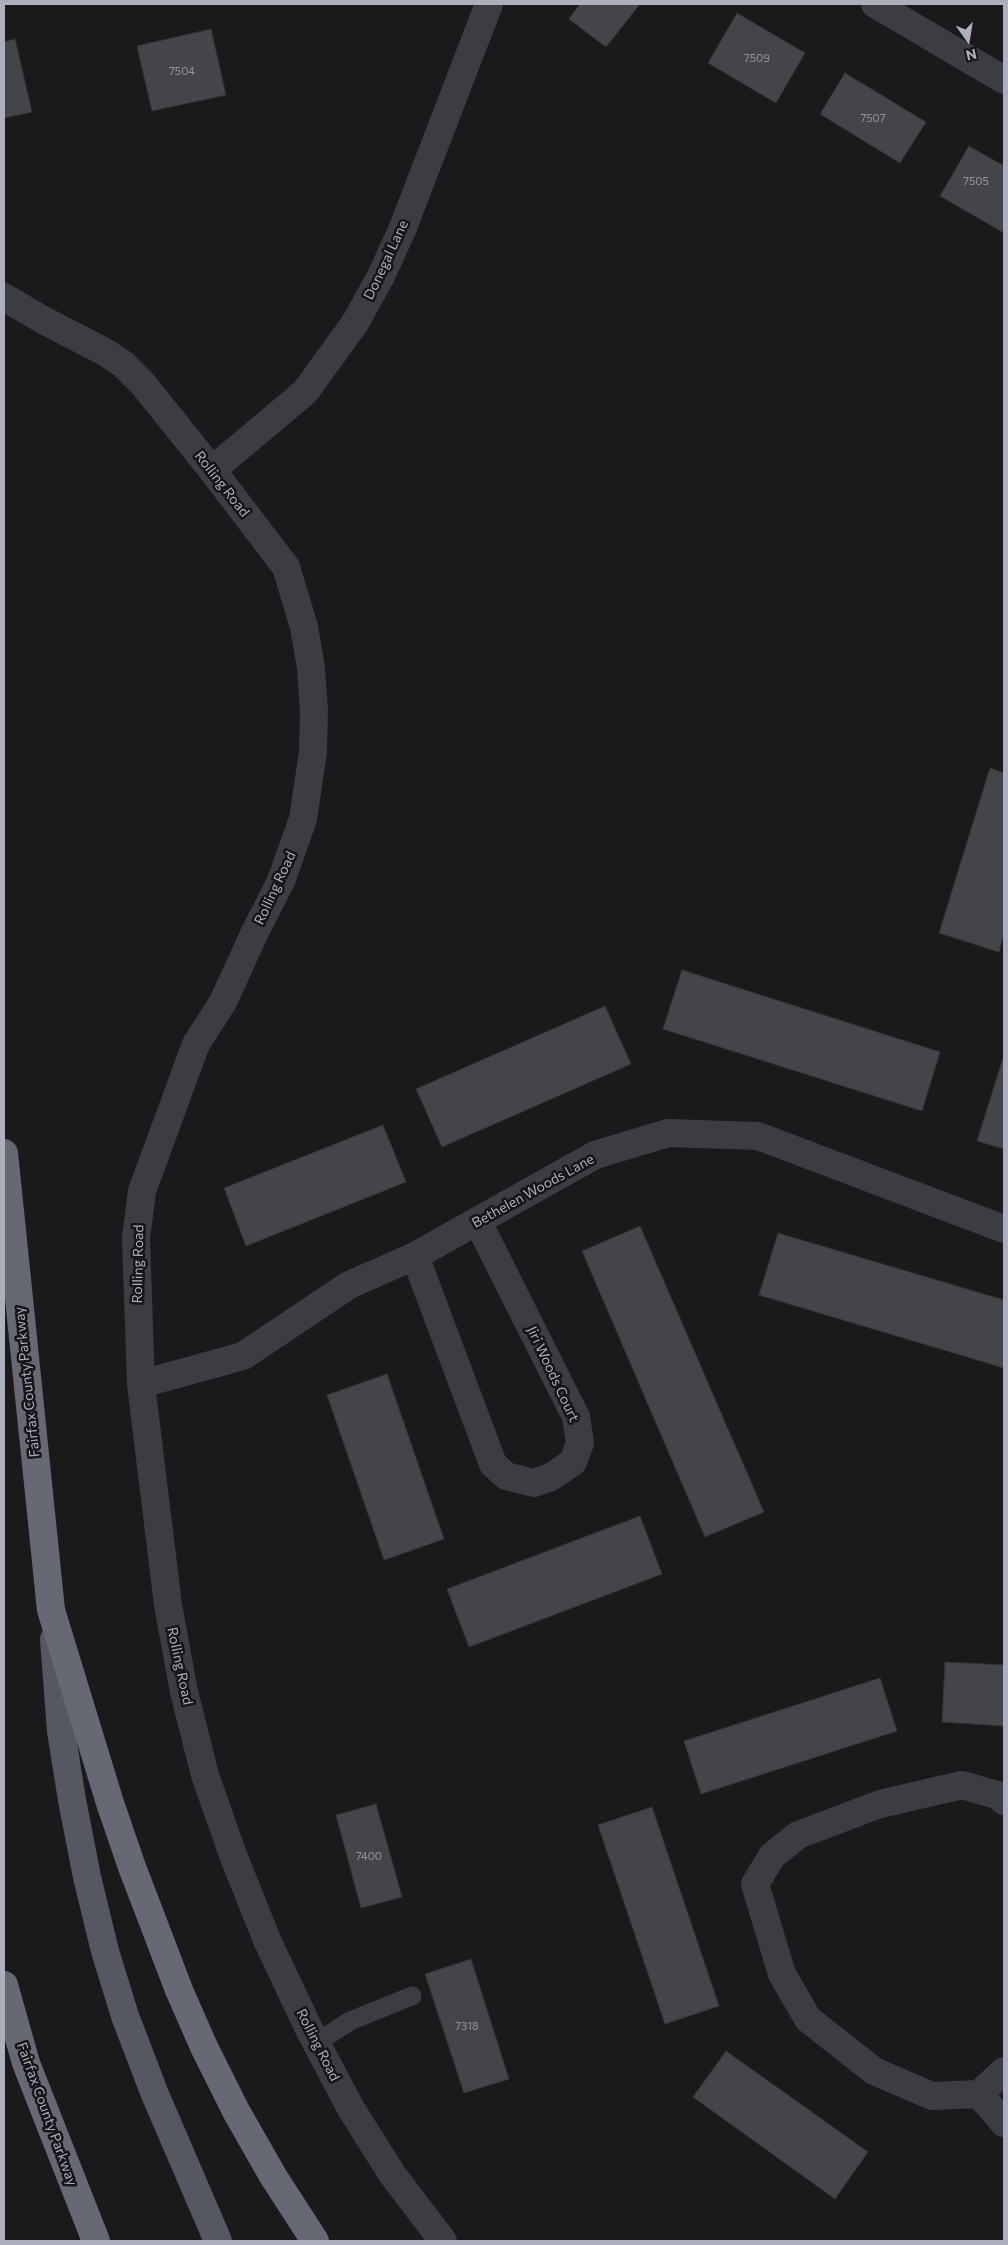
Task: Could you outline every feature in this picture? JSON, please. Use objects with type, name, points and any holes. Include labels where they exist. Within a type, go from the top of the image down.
[{"type":"highway","name":"Fairfax County Parkway","points":[[4,1153],[51,1610],[110,1804],[180,1990],[204,2047],[236,2111],[273,2176],[315,2241]]},
{"type":"highway","name":"Fairfax County Parkway","points":[[4,1985],[26,2063],[96,2241]]},
{"type":"main road","points":[[51,1610],[62,1731],[72,1800],[87,1878],[105,1950],[125,2016],[154,2092],[218,2241]]},
{"type":"street","name":"Donegal Lane","points":[[212,470],[305,392],[356,323],[381,276],[402,230],[490,4]]},
{"type":"street","points":[[875,4],[1004,80]]},
{"type":"street","name":"Rolling Road","points":[[4,297],[45,321],[106,352],[123,364],[143,384],[286,567],[304,627],[311,668],[314,710],[313,752],[302,819],[290,858],[223,1002],[196,1044],[142,1191],[136,1238],[141,1384],[168,1605],[184,1692],[206,1774],[233,1855],[266,1940],[316,2043],[350,2107],[392,2174],[443,2241]]},
{"type":"street","name":"Bethelen Woods Lane","points":[[141,1384],[243,1356],[349,1285],[416,1256],[595,1155],[668,1133],[758,1136],[1004,1228]]},
{"type":"street","name":"Jiri Woods Court","points":[[416,1256],[493,1464],[506,1476],[534,1484],[551,1477],[573,1462],[580,1442],[576,1417],[478,1222]]},
{"type":"street","points":[[1004,1801],[996,1795],[962,1785],[880,1804],[798,1834],[772,1856],[755,1884],[782,1974],[808,2019],[874,2071],[932,2096],[979,2094],[1004,2071]]},
{"type":"street","points":[[979,2094],[1004,2123]]},
{"type":"lane","points":[[316,2043],[350,2021],[412,1996]]},
{"type":"building","points":[[580,4],[640,4],[606,47],[569,19]]},
{"type":"building","points":[[737,13],[805,53],[776,103],[708,63]]},
{"type":"building","points":[[211,29],[226,95],[152,111],[137,46]]},
{"type":"building","points":[[15,39],[32,112],[4,118],[4,42]]},
{"type":"building","points":[[845,73],[926,122],[900,163],[820,114]]},
{"type":"building","points":[[969,146],[1004,166],[1004,233],[940,196]]},
{"type":"building","points":[[990,768],[1004,773],[1004,933],[999,952],[939,933]]},
{"type":"building","points":[[682,970],[940,1052],[922,1111],[663,1029]]},
{"type":"building","points":[[605,1006],[631,1064],[442,1147],[416,1089]]},
{"type":"building","points":[[1004,1055],[1004,1149],[977,1141]]},
{"type":"building","points":[[383,1125],[406,1182],[246,1246],[224,1188]]},
{"type":"building","points":[[640,1226],[764,1512],[705,1537],[582,1251]]},
{"type":"building","points":[[778,1233],[1004,1300],[1004,1368],[759,1295]]},
{"type":"building","points":[[387,1374],[444,1539],[384,1560],[327,1395]]},
{"type":"building","points":[[640,1516],[662,1574],[469,1647],[447,1589]]},
{"type":"building","points":[[945,1662],[1004,1665],[1004,1726],[942,1722]]},
{"type":"building","points":[[880,1678],[897,1731],[701,1794],[684,1741]]},
{"type":"building","points":[[376,1804],[402,1897],[361,1908],[336,1815]]},
{"type":"building","points":[[652,1807],[719,2006],[665,2024],[598,1825]]},
{"type":"building","points":[[471,1959],[509,2079],[464,2093],[425,1974]]},
{"type":"building","points":[[726,2051],[868,2152],[835,2199],[693,2097]]}]
